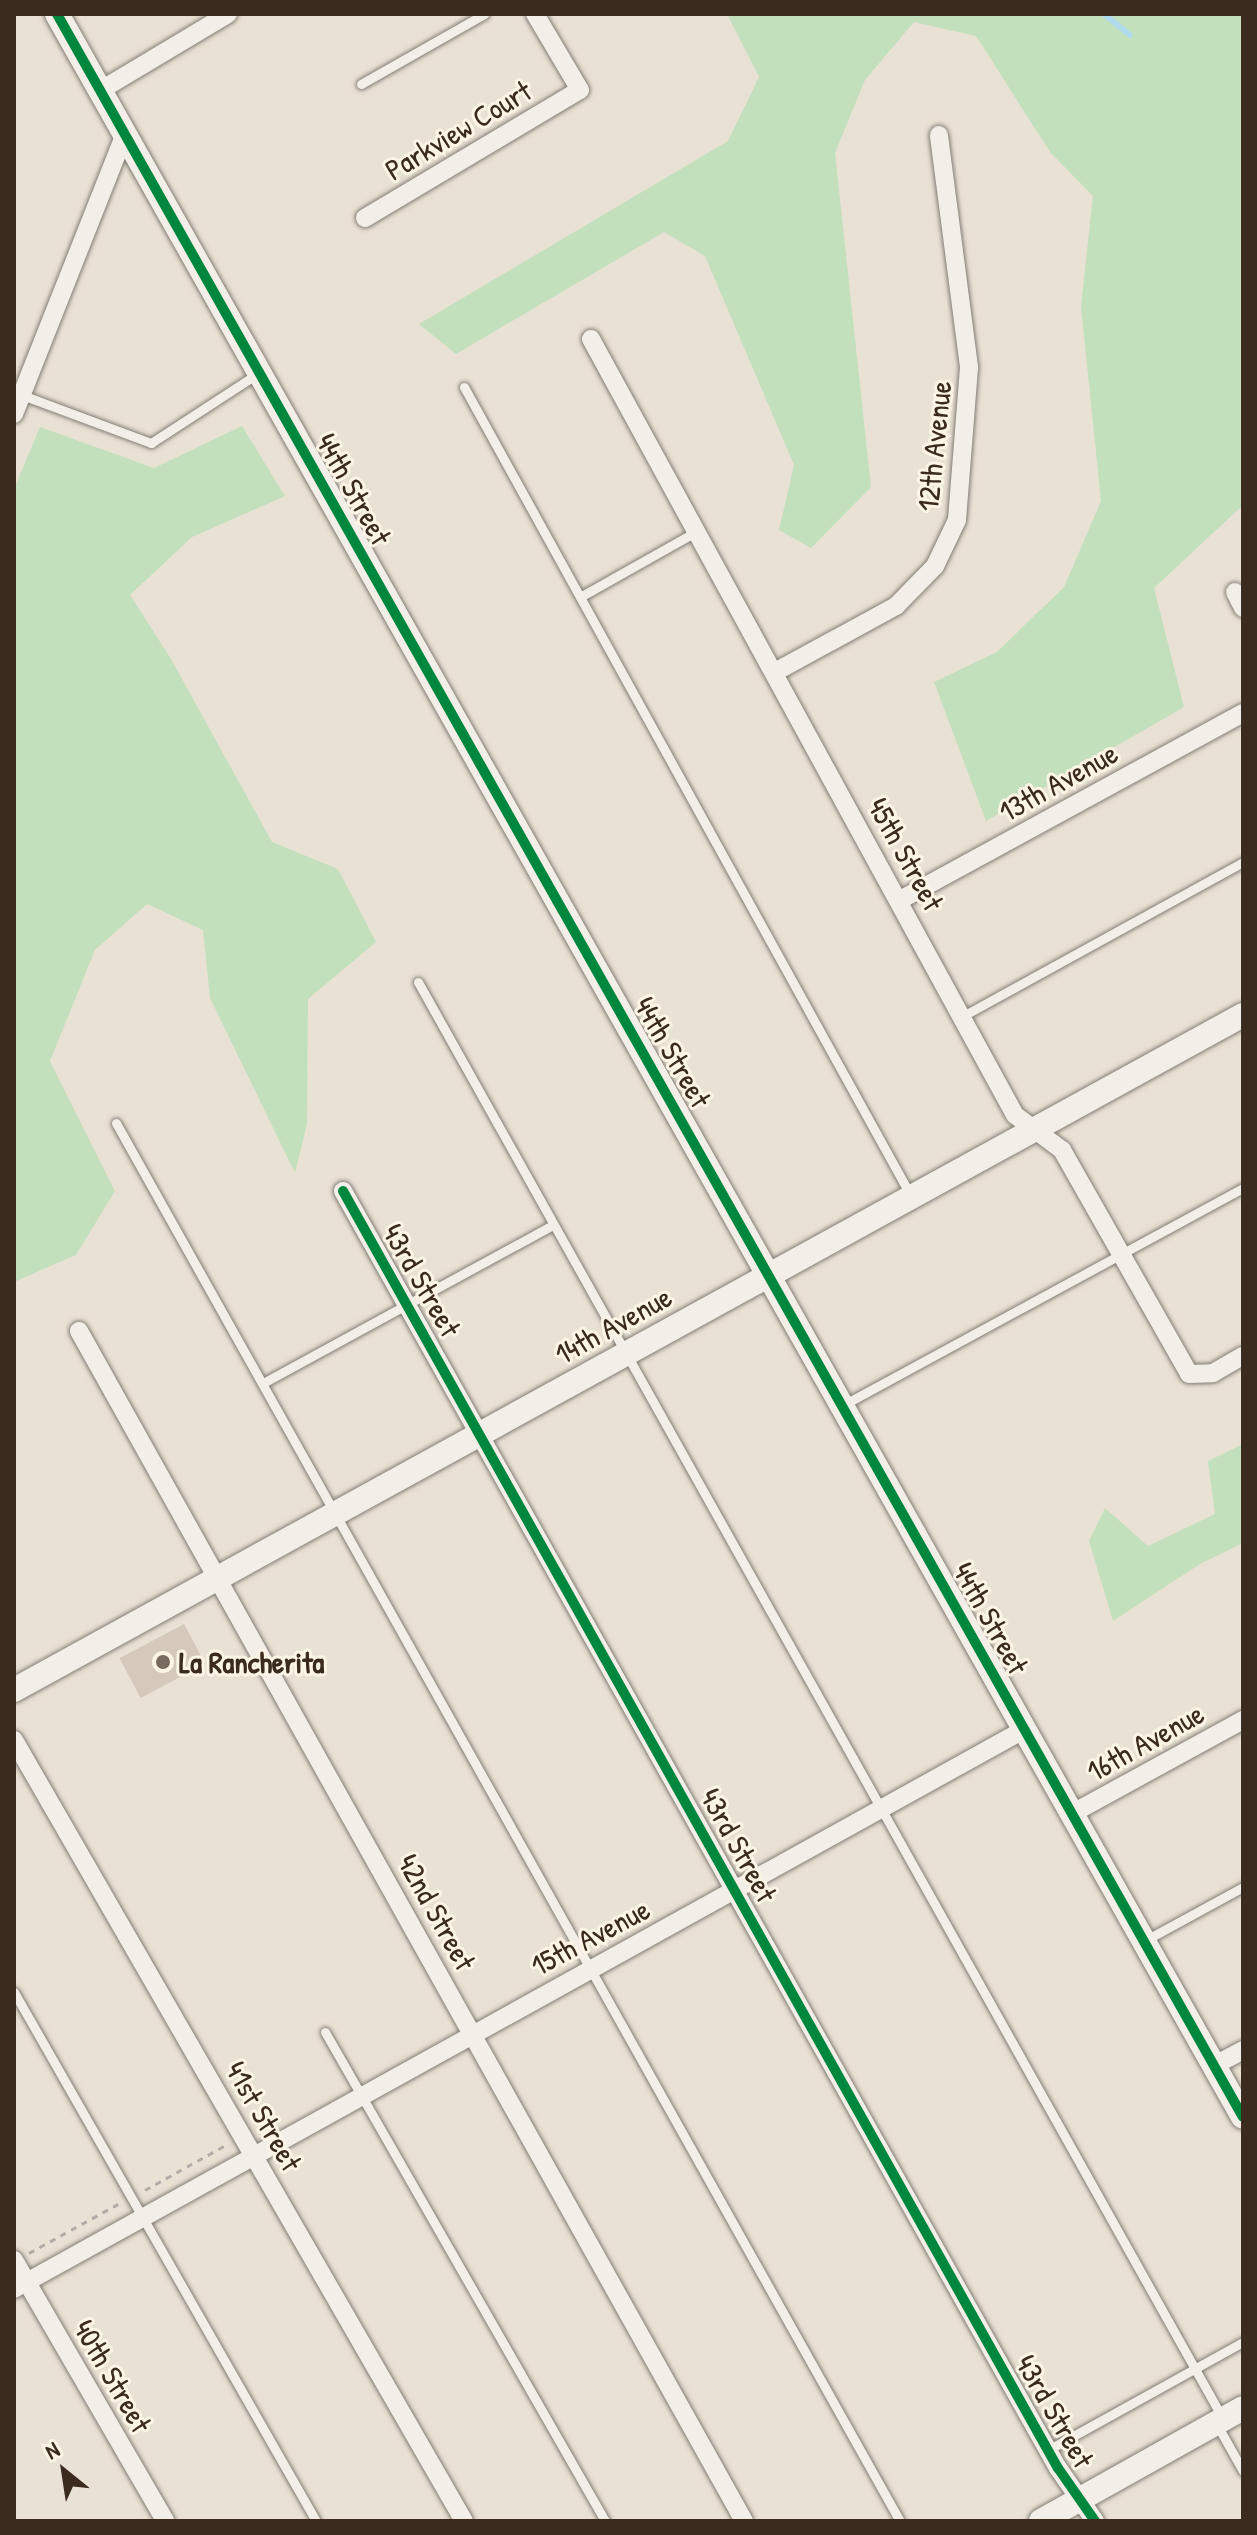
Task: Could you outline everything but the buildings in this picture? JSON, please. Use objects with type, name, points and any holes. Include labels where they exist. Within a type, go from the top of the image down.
[{"type":"street","name":"44th Street","points":[[57,14],[772,1273],[1243,2117]]},
{"type":"street","points":[[101,90],[228,14]]},
{"type":"street","name":"Parkview Court","points":[[365,218],[580,90],[535,14]]},
{"type":"street","points":[[14,414],[125,134]]},
{"type":"street","name":"12th Avenue","points":[[775,672],[896,606],[935,566],[957,520],[969,367],[939,135]]},
{"type":"street","name":"45th Street","points":[[591,339],[1015,1115],[1062,1150],[1184,1369],[1195,1376],[1213,1373],[1243,1356]]},
{"type":"street","name":"13th Avenue","points":[[900,900],[1243,713]]},
{"type":"street","name":"14th Avenue","points":[[14,1690],[337,1516],[482,1433],[1243,1015]]},
{"type":"street","name":"43rd Street","points":[[343,1191],[482,1433],[1048,2450],[1095,2521]]},
{"type":"street","name":"42nd Street","points":[[79,1331],[744,2521]]},
{"type":"street","name":"16th Avenue","points":[[1073,1813],[1243,1720]]},
{"type":"street","name":"15th Avenue","points":[[20,2286],[472,2032],[1025,1729]]},
{"type":"street","name":"41st Street","points":[[14,1740],[464,2521]]},
{"type":"street","points":[[1215,2065],[1243,2050]]},
{"type":"street","name":"40th Street","points":[[14,2260],[20,2286],[165,2521]]},
{"type":"street","points":[[1041,2521],[1227,2417]]},
{"type":"lane","points":[[361,84],[484,14]]},
{"type":"lane","points":[[22,395],[151,443],[260,372]]},
{"type":"lane","points":[[464,387],[911,1196]]},
{"type":"lane","points":[[580,597],[697,531]]},
{"type":"lane","points":[[963,1016],[1243,862]]},
{"type":"lane","points":[[418,982],[1195,2369],[1227,2417],[1243,2471]]},
{"type":"lane","points":[[116,1123],[588,1970],[900,2521]]},
{"type":"lane","points":[[845,1404],[1243,1188]]},
{"type":"lane","points":[[263,1383],[553,1225]]},
{"type":"lane","points":[[1144,1941],[1243,1887]]},
{"type":"lane","points":[[14,1992],[316,2521]]},
{"type":"lane","points":[[325,2032],[605,2521]]},
{"type":"lane","points":[[1048,2450],[1243,2342]]},
{"type":"green space","points":[[727,14],[1243,14],[1243,505],[1154,588],[1184,707],[986,821],[934,682],[997,652],[1064,587],[1101,501],[1081,306],[1093,196],[1050,152],[976,36],[914,22],[865,80],[835,153],[871,487],[811,548],[779,530],[794,465],[705,256],[664,232],[456,354],[419,324],[728,141],[759,77]]},
{"type":"green space","points":[[242,426],[285,496],[192,537],[130,595],[171,659],[272,842],[338,869],[376,942],[308,999],[307,1124],[295,1173],[210,998],[203,930],[147,904],[95,950],[50,1061],[115,1191],[76,1255],[14,1282],[14,489],[40,427],[154,468]]},
{"type":"green space","points":[[1243,1444],[1243,1543],[1200,1564],[1113,1621],[1089,1541],[1105,1508],[1148,1546],[1215,1514],[1208,1461]]},
{"type":"waterway","points":[[1104,14],[1130,35]]},
{"type":"cycle path","points":[[57,14],[1243,2117]]},
{"type":"cycle path","points":[[343,1191],[1058,2468],[1095,2521]]},
{"type":"place","name":"La Rancherita","points":[[163,1662]]}]
